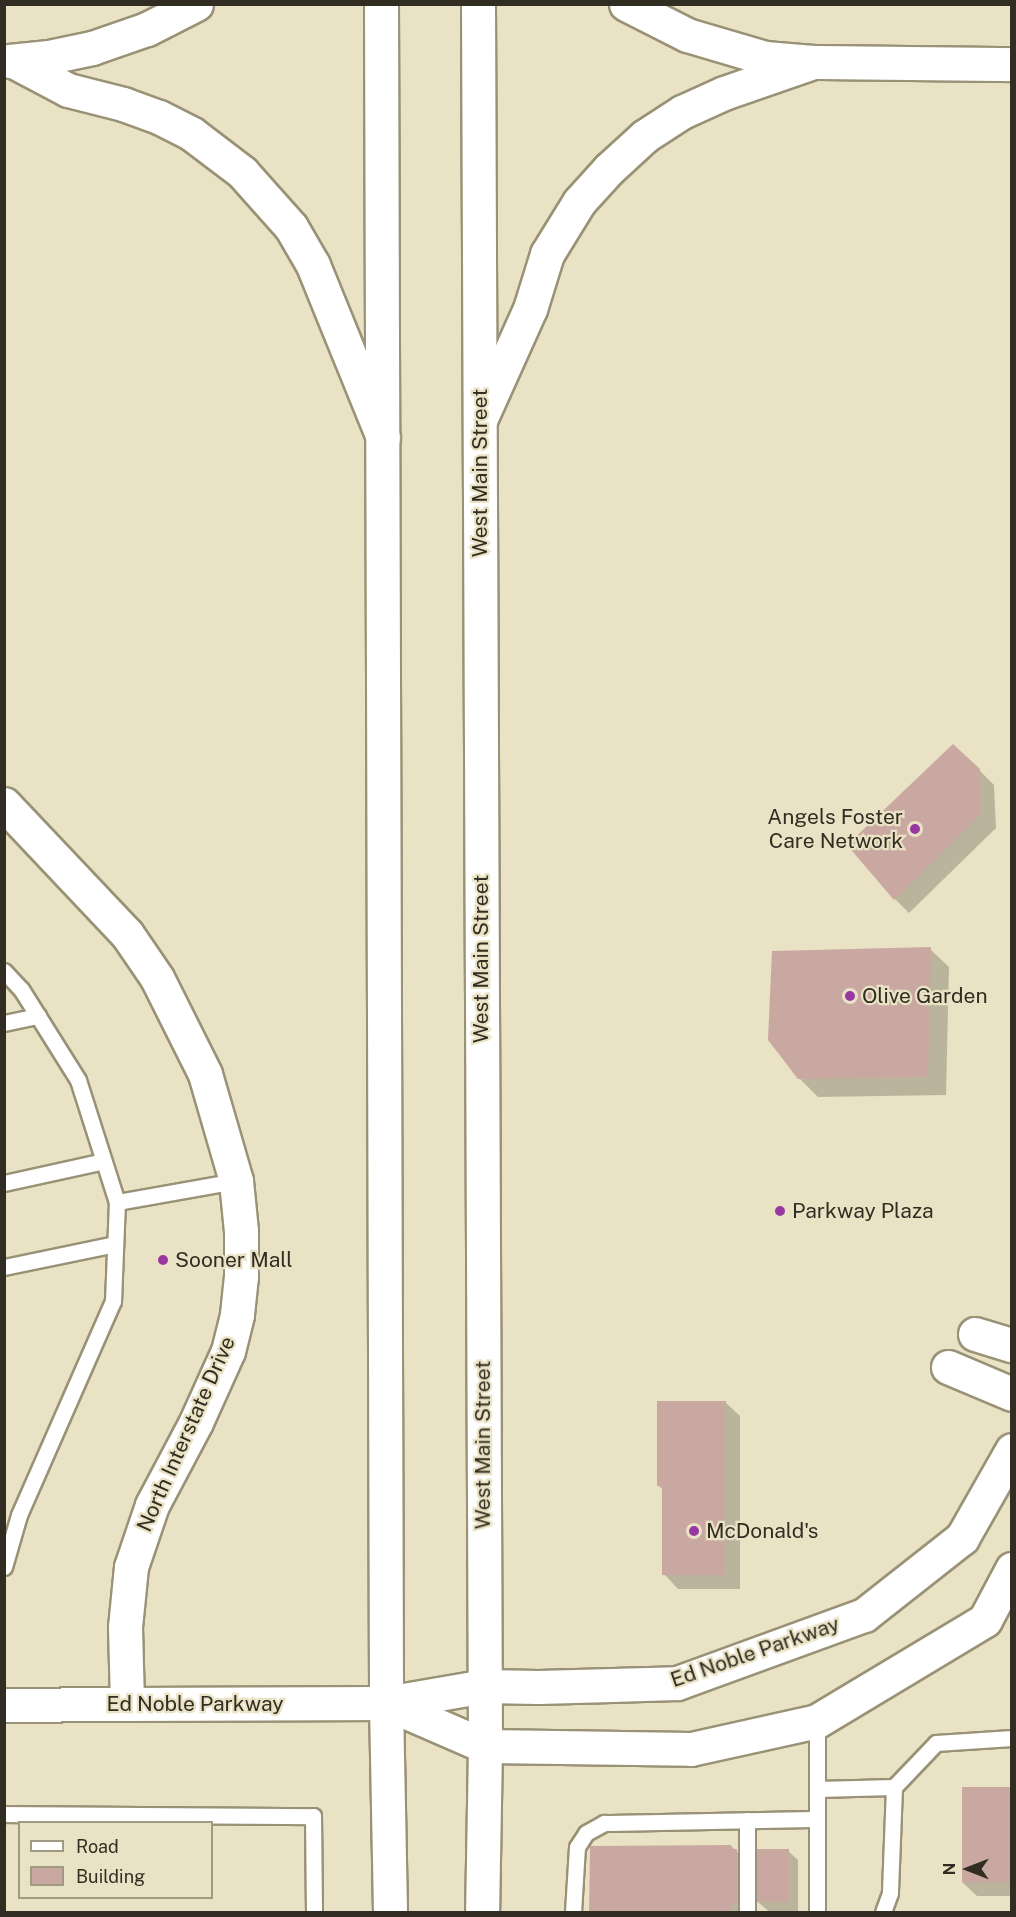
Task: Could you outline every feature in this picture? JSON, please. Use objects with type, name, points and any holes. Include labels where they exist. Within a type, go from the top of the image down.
[{"type":"main road","points":[[147,29],[170,4]]},
{"type":"main road","points":[[9,61],[49,57],[92,48],[147,29],[196,4]]},
{"type":"main road","points":[[381,4],[386,1703],[390,1912]]},
{"type":"main road","name":"West Main Street","points":[[478,4],[485,1746],[482,1912]]},
{"type":"main road","points":[[626,4],[687,35],[765,58],[813,62],[1011,64]]},
{"type":"main road","points":[[9,61],[68,90],[123,104],[159,117],[192,134],[242,172],[291,227],[314,265],[383,437]]},
{"type":"main road","points":[[480,420],[530,309],[547,254],[579,202],[609,169],[645,136],[682,112],[724,93],[813,62]]},
{"type":"main road","name":"North Interstate Drive","points":[[4,804],[127,934],[157,978],[205,1074],[236,1181],[241,1276],[237,1315],[228,1351],[195,1422],[152,1504],[131,1567],[125,1627],[127,1704]]},
{"type":"main road","points":[[975,1334],[1011,1345]]},
{"type":"main road","points":[[948,1367],[1011,1394]]},
{"type":"main road","name":"Ed Noble Parkway","points":[[4,1705],[386,1703],[484,1686],[538,1687],[677,1683],[864,1615],[962,1538],[1011,1450]]},
{"type":"main road","points":[[985,1620],[1011,1569]]},
{"type":"main road","name":"Ed Noble Parkway","points":[[386,1703],[485,1746],[691,1749],[817,1721],[985,1620],[1011,1598]]},
{"type":"lane","points":[[4,971],[21,988],[78,1080],[117,1202],[113,1301],[12,1516],[4,1567]]},
{"type":"lane","points":[[4,1023],[38,1016]]},
{"type":"lane","points":[[4,1183],[104,1161]]},
{"type":"lane","points":[[117,1202],[236,1181]]},
{"type":"lane","points":[[4,1267],[115,1244]]},
{"type":"lane","points":[[817,1721],[818,1912]]},
{"type":"lane","points":[[883,1912],[891,1893],[894,1787],[936,1743],[1011,1738]]},
{"type":"lane","points":[[817,1789],[894,1787]]},
{"type":"lane","points":[[4,1814],[314,1816],[314,1912]]},
{"type":"lane","points":[[573,1912],[577,1847],[586,1833],[604,1823],[817,1819]]},
{"type":"lane","points":[[747,1820],[747,1912]]},
{"type":"building","name":"Angels Foster Care Network","points":[[953,744],[980,769],[982,813],[894,900],[847,845]]},
{"type":"building","name":"Olive Garden","points":[[931,947],[928,1077],[798,1079],[768,1040],[772,951]]},
{"type":"building","name":"McDonald's","points":[[657,1401],[726,1401],[726,1575],[662,1575],[662,1486],[657,1486]]},
{"type":"building","points":[[962,1787],[1011,1787],[1011,1882],[962,1882]]},
{"type":"building","points":[[731,1845],[732,1849],[737,1849],[737,1903],[732,1903],[732,1912],[589,1912],[590,1846]]},
{"type":"building","points":[[757,1849],[789,1849],[789,1902],[757,1902]]},
{"type":"place","name":"Angels Foster Care Network","points":[[915,829]]},
{"type":"place","name":"Olive Garden","points":[[850,996]]},
{"type":"place","name":"Parkway Plaza","points":[[780,1211]]},
{"type":"place","name":"Sooner Mall","points":[[163,1260]]},
{"type":"place","name":"McDonald's","points":[[694,1531]]}]
